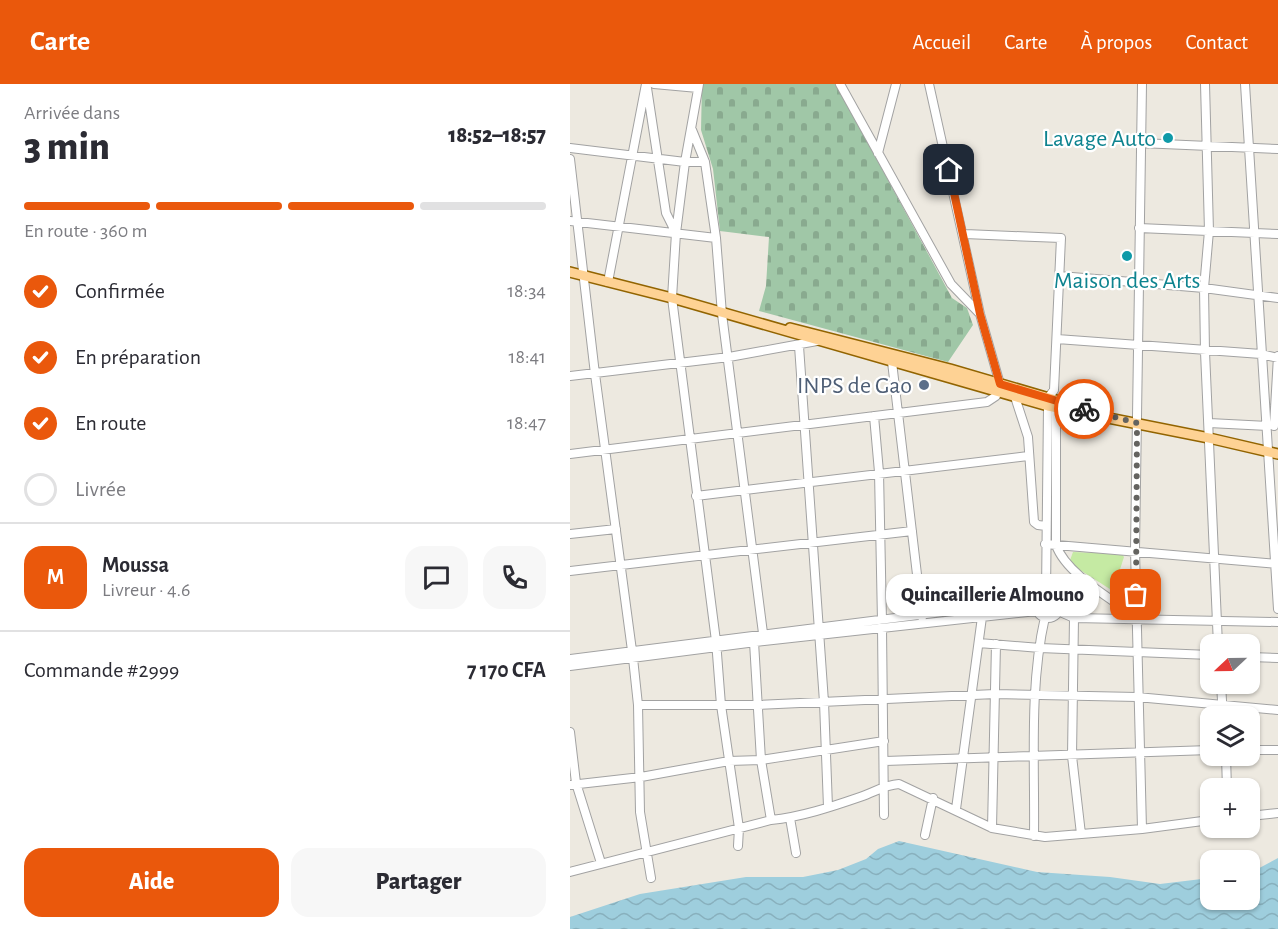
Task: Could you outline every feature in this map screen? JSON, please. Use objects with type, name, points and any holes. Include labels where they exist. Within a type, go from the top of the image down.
[{"type":"main road","points":[[570,272],[672,298],[903,365],[1053,400],[1116,419],[1278,454]]},
{"type":"main road","points":[[722,314],[810,332],[1000,388],[1015,397],[1053,400]]},
{"type":"street","points":[[608,282],[646,84]]},
{"type":"street","points":[[646,84],[666,213],[676,233]]},
{"type":"street","points":[[654,84],[699,86],[685,162],[676,233],[672,298],[703,554],[717,644],[721,705],[740,828],[738,846]]},
{"type":"street","points":[[840,84],[951,284],[980,314]]},
{"type":"street","points":[[878,153],[896,84]]},
{"type":"street","points":[[570,454],[987,402],[1000,388],[980,314],[965,234],[929,84]]},
{"type":"street","points":[[1142,84],[1137,284],[1135,550],[1138,754],[1142,830]]},
{"type":"street","points":[[1205,84],[1209,231],[1204,288],[1204,352],[1218,634]]},
{"type":"street","points":[[1245,84],[1265,426],[1277,564],[1278,609]]},
{"type":"street","points":[[692,128],[705,162],[716,238],[722,314],[764,638]]},
{"type":"street","points":[[1140,143],[1278,150]]},
{"type":"street","points":[[570,148],[685,162],[705,162]]},
{"type":"street","points":[[570,159],[574,222],[585,276],[595,374],[633,654],[638,705],[640,812],[651,878]]},
{"type":"street","points":[[574,222],[716,238]]},
{"type":"street","points":[[1139,228],[1278,234]]},
{"type":"street","points":[[570,659],[633,654],[882,625],[1037,611],[1045,617],[1053,616],[1058,611],[1059,603],[1050,595],[1045,544],[1061,238],[965,234]]},
{"type":"street","points":[[1060,276],[1204,288],[1278,298]]},
{"type":"street","points":[[1057,339],[1278,357],[1276,427],[1209,423]]},
{"type":"street","points":[[570,376],[729,357],[817,341]]},
{"type":"street","points":[[799,346],[824,702],[828,807]]},
{"type":"street","points":[[892,362],[922,617]]},
{"type":"street","points":[[1015,397],[1025,426],[1034,522],[1046,526]]},
{"type":"street","points":[[1053,400],[1056,545],[1064,561],[1136,618]]},
{"type":"street","points":[[874,416],[879,472],[885,741],[884,815]]},
{"type":"street","points":[[696,496],[879,472],[1028,456]]},
{"type":"street","points":[[570,534],[616,530]]},
{"type":"street","points":[[570,571],[811,541],[912,531]]},
{"type":"street","points":[[1045,544],[1277,564]]},
{"type":"street","points":[[882,625],[1038,600],[1090,582]]},
{"type":"street","points":[[1037,611],[1038,600]]},
{"type":"street","points":[[1058,611],[1074,618],[1278,622]]},
{"type":"street","points":[[956,809],[982,617]]},
{"type":"street","points":[[1034,836],[1036,696],[1045,617]]},
{"type":"street","points":[[1074,618],[1071,696],[1072,756],[1081,834]]},
{"type":"street","points":[[717,644],[754,642],[764,638]]},
{"type":"street","points":[[754,642],[761,760],[771,820]]},
{"type":"street","points":[[979,643],[1072,650],[1200,655]]},
{"type":"street","points":[[992,828],[996,644]]},
{"type":"street","points":[[570,666],[633,654]]},
{"type":"street","points":[[1260,657],[1278,658]]},
{"type":"street","points":[[638,705],[759,705],[995,694],[1137,697],[1278,710]]},
{"type":"street","points":[[1221,694],[1222,705]]},
{"type":"street","points":[[570,732],[573,784],[601,863]]},
{"type":"street","points":[[573,784],[641,777],[729,761],[761,760],[885,741]]},
{"type":"street","points":[[1260,750],[1278,750]]},
{"type":"street","points":[[885,760],[1035,758],[1200,751]]},
{"type":"street","points":[[570,872],[771,820],[790,818],[871,793],[885,785],[899,784],[933,798],[992,828],[1034,836],[1142,830],[1200,821]]},
{"type":"street","points":[[925,835],[933,798]]},
{"type":"street","points":[[1260,815],[1278,813]]},
{"type":"street","points":[[790,818],[796,853]]},
{"type":"green space","points":[[702,84],[836,84],[952,298],[967,308],[973,325],[948,362],[759,311],[766,286],[769,237],[720,231],[713,169],[701,130]]},
{"type":"green space","points":[[1073,552],[1122,554],[1124,557],[1113,591],[1069,563]]},
{"type":"water","points":[[899,841],[1037,872],[1110,877],[1160,884],[1200,879],[1200,910],[1260,910],[1260,868],[1278,858],[1278,929],[570,929],[570,917],[640,894],[746,877],[803,877],[838,870],[866,859],[878,849]]},
{"type":"way so far","points":[[1084,409],[1137,423],[1136,595]]},
{"type":"place","name":"Lavage Auto","points":[[1168,138]]},
{"type":"place","name":"Maison des Arts","points":[[1127,256]]},
{"type":"place","name":"INPS de Gao","points":[[924,385]]},
{"type":"place","name":"Quincaillerie Almouno","points":[[1136,595]]},
{"type":"route","points":[[949,170],[965,234],[980,314],[1000,384],[1084,409]]}]
